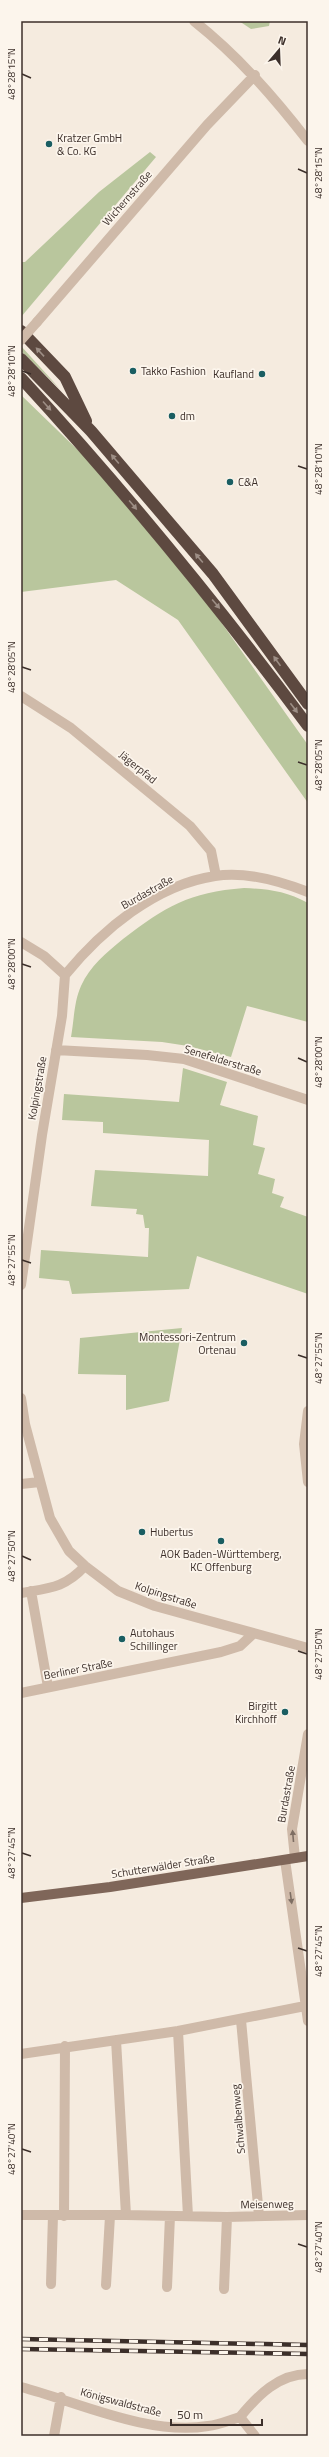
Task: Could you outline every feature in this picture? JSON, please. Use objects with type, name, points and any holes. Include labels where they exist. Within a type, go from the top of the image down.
[{"type":"highway","points":[[21,331],[65,378],[91,431]]},
{"type":"highway","points":[[21,360],[91,431],[213,574],[308,704]]},
{"type":"highway","points":[[21,378],[88,451],[230,622],[308,726]]},
{"type":"main road","name":"Schutterwälder Straße","points":[[21,1898],[308,1856]]},
{"type":"street","points":[[194,21],[224,45],[255,76],[308,141]]},
{"type":"street","name":"Wichernstraße","points":[[21,340],[197,136],[255,76]]},
{"type":"street","name":"Jägerpfad","points":[[21,696],[71,728],[190,826],[211,851],[216,876]]},
{"type":"street","name":"Burdastraße","points":[[65,975],[84,952],[131,912],[172,889],[216,876],[246,876],[285,883],[308,892]]},
{"type":"street","points":[[21,942],[44,956],[65,975]]},
{"type":"street","name":"Kolpingstraße","points":[[21,1285],[42,1135],[62,1016],[65,975]]},
{"type":"street","name":"Senefelderstraße","points":[[56,1050],[147,1055],[184,1059],[308,1100]]},
{"type":"street","name":"Kolpingstraße","points":[[21,1398],[25,1424],[50,1518],[70,1551],[85,1566],[118,1591],[155,1606],[308,1648]]},
{"type":"street","points":[[308,1411],[304,1444],[308,1482]]},
{"type":"street","points":[[21,1484],[40,1482]]},
{"type":"street","points":[[48,1687],[26,1592],[56,1587],[67,1582],[85,1566]]},
{"type":"street","name":"Berliner Straße","points":[[21,1693],[221,1652],[240,1646],[253,1634]]},
{"type":"street","name":"Burdastraße","points":[[295,1858],[292,1830],[308,1734]]},
{"type":"street","points":[[285,1860],[308,2021]]},
{"type":"street","points":[[21,2054],[65,2046],[178,2031],[241,2020],[305,2006]]},
{"type":"street","name":"Schwalbenweg","points":[[241,2020],[259,2216]]},
{"type":"street","points":[[178,2031],[188,2216]]},
{"type":"street","points":[[116,2040],[126,2215]]},
{"type":"street","points":[[64,2216],[65,2046]]},
{"type":"street","name":"Meisenweg","points":[[21,2215],[227,2217],[308,2215]]},
{"type":"street","points":[[51,2284],[53,2216]]},
{"type":"street","points":[[106,2285],[110,2216]]},
{"type":"street","points":[[167,2288],[170,2216]]},
{"type":"street","name":"Meisenweg","points":[[224,2288],[227,2217]]},
{"type":"street","points":[[255,2436],[240,2417],[253,2401],[282,2379],[308,2374]]},
{"type":"street","name":"Königswaldstraße","points":[[21,2388],[61,2397],[152,2425],[182,2432],[240,2417]]},
{"type":"street","points":[[54,2436],[61,2397]]},
{"type":"green space","points":[[239,21],[270,21],[269,26],[251,29]]},
{"type":"green space","points":[[150,152],[156,157],[21,317],[21,262],[25,262],[99,192]]},
{"type":"green space","points":[[21,346],[60,389],[21,351]]},
{"type":"green space","points":[[21,395],[85,457],[156,541],[216,615],[308,745],[308,803],[178,620],[116,580],[21,592]]},
{"type":"green space","points":[[244,888],[277,891],[308,903],[308,1022],[247,1006],[231,1057],[188,1046],[162,1042],[71,1037],[76,1005],[81,986],[89,972],[111,949],[152,918],[179,903],[208,893]]},
{"type":"green space","points":[[183,1068],[227,1082],[220,1105],[258,1116],[253,1145],[265,1148],[258,1174],[275,1179],[272,1193],[284,1197],[280,1207],[308,1217],[308,1294],[197,1256],[189,1289],[72,1294],[69,1281],[39,1278],[41,1250],[148,1257],[149,1228],[145,1228],[143,1215],[136,1214],[137,1209],[91,1206],[95,1170],[208,1176],[209,1140],[103,1133],[103,1122],[62,1120],[64,1094],[179,1102]]},
{"type":"green space","points":[[182,1328],[169,1401],[126,1410],[126,1375],[78,1374],[80,1338]]},
{"type":"railway","points":[[21,2339],[308,2345]]},
{"type":"railway","points":[[21,2349],[308,2354]]},
{"type":"place","name":"Kratzer GmbH & Co. KG","points":[[49,144]]},
{"type":"place","name":"Takko Fashion","points":[[133,371]]},
{"type":"place","name":"Kaufland","points":[[262,374]]},
{"type":"place","name":"dm","points":[[172,416]]},
{"type":"place","name":"C&A","points":[[230,482]]},
{"type":"place","name":"Montessori-Zentrum Ortenau","points":[[244,1343]]},
{"type":"place","name":"Hubertus","points":[[142,1532]]},
{"type":"place","name":"AOK Baden-Württemberg, KC Offenburg","points":[[221,1541]]},
{"type":"place","name":"Autohaus Schillinger","points":[[122,1639]]},
{"type":"place","name":"Birgitt Kirchhoff","points":[[285,1712]]}]
